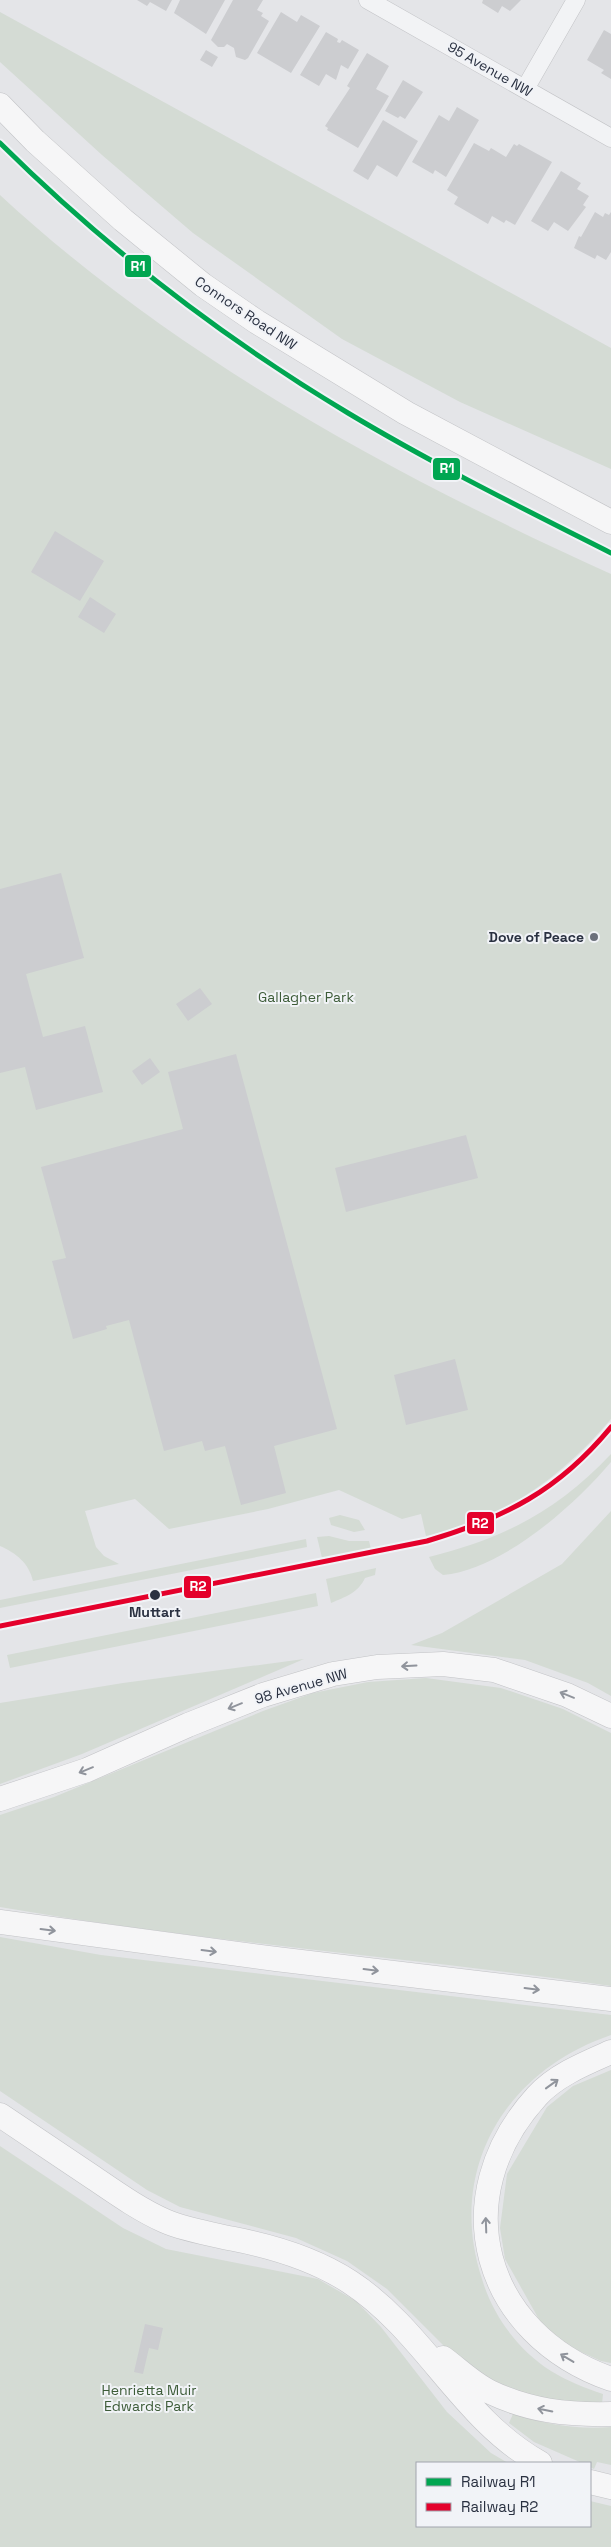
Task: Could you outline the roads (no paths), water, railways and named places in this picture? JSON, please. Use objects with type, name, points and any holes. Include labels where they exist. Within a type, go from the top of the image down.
[{"type":"main road","name":"Connors Road NW","points":[[0,105],[35,141],[81,183],[203,285],[257,322],[406,413],[611,522]]},
{"type":"main road","name":"Connors Road NW","points":[[525,475],[611,504]]},
{"type":"main road","name":"98 Avenue NW","points":[[0,1799],[87,1770],[188,1725],[263,1695],[333,1674],[377,1667],[442,1664],[494,1670],[567,1695],[611,1716]]},
{"type":"main road","points":[[0,1922],[276,1959],[611,1999]]},
{"type":"main road","points":[[611,2052],[578,2066],[538,2095],[508,2132],[494,2162],[486,2196],[486,2230],[492,2262],[501,2284],[512,2306],[528,2327],[552,2350],[580,2366],[611,2378]]},
{"type":"main road","points":[[0,2115],[126,2199],[165,2221],[278,2249],[316,2263],[350,2282],[382,2306],[415,2338],[473,2408],[500,2436],[539,2462]]},
{"type":"main road","points":[[415,2338],[489,2391],[529,2407],[572,2415],[611,2414]]},
{"type":"main road","points":[[591,2482],[611,2487]]},
{"type":"street","name":"95 Avenue NW","points":[[368,0],[611,138]]},
{"type":"street","points":[[525,89],[576,0]]},
{"type":"rail line","name":"R1","points":[[0,143],[123,254],[210,322],[256,354],[348,413],[412,450],[611,553]]},
{"type":"rail line","name":"R2","points":[[0,1626],[427,1541],[455,1532],[506,1511],[550,1485],[591,1449],[611,1427]]},
{"type":"place","name":"Dove of Peace","points":[[594,937]]},
{"type":"place","name":"Muttart","points":[[155,1595]]},
{"type":"park label","name":"Gallagher Park","points":[[306,997]]},
{"type":"park label","name":"Henrietta Muir Edwards Park","points":[[149,2398]]}]
